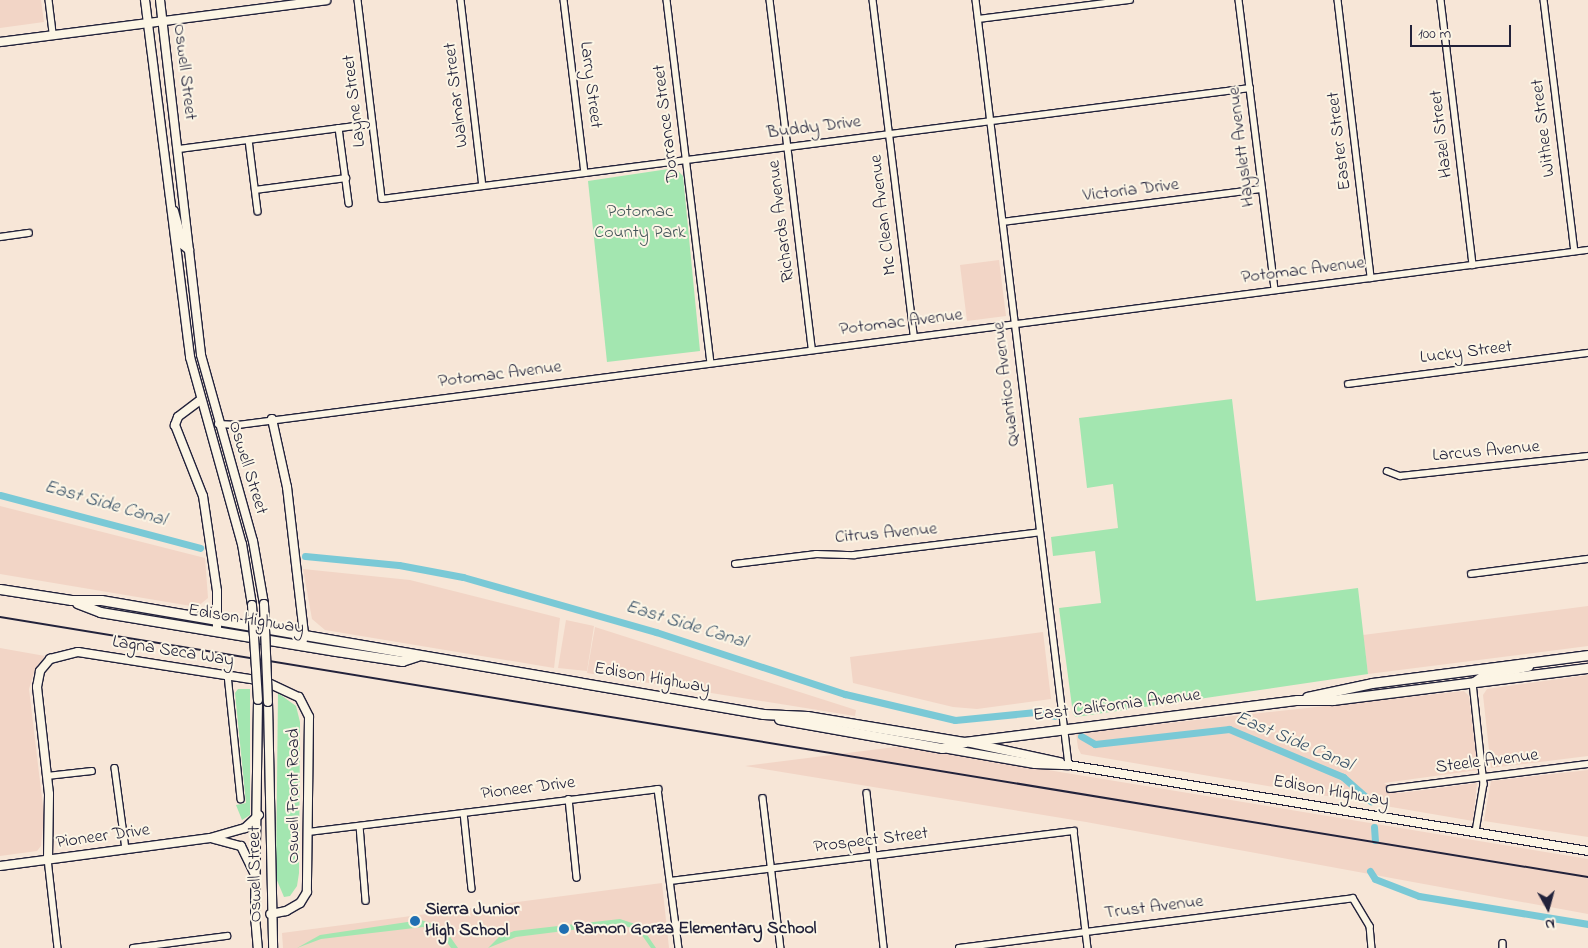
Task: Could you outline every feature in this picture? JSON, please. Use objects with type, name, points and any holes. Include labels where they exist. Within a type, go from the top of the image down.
[{"type":"main road","name":"Oswell Street","points":[[145,0],[190,357],[199,401],[242,544],[252,605],[258,700],[259,815],[256,877],[258,948]]},
{"type":"main road","name":"Oswell Street","points":[[160,0],[179,149],[201,354],[218,424],[253,541],[264,604],[268,702],[270,914],[273,948]]},
{"type":"main road","points":[[0,42],[326,0]]},
{"type":"main road","points":[[167,185],[183,245],[189,250]]},
{"type":"main road","points":[[199,401],[178,417],[176,434],[203,496],[219,619],[217,632]]},
{"type":"main road","points":[[272,418],[287,487],[304,633],[302,645]]},
{"type":"main road","name":"Edison Highway","points":[[0,589],[71,600],[101,600],[304,633],[406,650],[418,656],[763,714],[804,726],[1036,764],[1069,765],[1588,851]]},
{"type":"main road","name":"Edison Highway","points":[[71,600],[100,612],[217,632],[402,661],[418,656]]},
{"type":"main road","name":"Lagna Seca Way","points":[[47,776],[37,679],[50,659],[78,652],[264,681]]},
{"type":"main road","name":"East California Avenue","points":[[942,748],[964,742],[1298,700],[1372,682],[1588,655]]},
{"type":"main road","points":[[1473,683],[1484,675],[1518,670],[1539,661]]},
{"type":"main road","name":"East California Avenue","points":[[1298,700],[1333,700],[1588,668]]},
{"type":"main road","name":"Oswell Front Road","points":[[264,681],[292,691],[308,712],[309,832],[306,892],[300,903],[286,911],[270,914]]},
{"type":"main road","name":"Edison Highway","points":[[763,714],[807,716],[964,742],[1044,756],[1069,765]]},
{"type":"main road","points":[[47,776],[48,859]]},
{"type":"main road","name":"Pioneer Drive","points":[[0,866],[210,838],[245,828],[259,815]]},
{"type":"main road","name":"Pioneer Drive","points":[[210,838],[237,842],[256,877]]},
{"type":"street","points":[[49,0],[53,35]]},
{"type":"street","name":"Layne Street","points":[[358,0],[382,199]]},
{"type":"street","name":"Walmar Street","points":[[461,0],[483,186]]},
{"type":"street","name":"Larry Street","points":[[564,0],[585,173]]},
{"type":"street","name":"Dorrance Street","points":[[667,0],[711,362]]},
{"type":"street","name":"Richards Avenue","points":[[770,0],[812,349]]},
{"type":"street","name":"Mc Clean Avenue","points":[[873,0],[914,336]]},
{"type":"street","name":"Quantico Avenue","points":[[976,0],[1069,765]]},
{"type":"street","points":[[979,19],[1130,0]]},
{"type":"street","name":"Hayslett Avenue","points":[[1239,0],[1274,290]]},
{"type":"street","name":"Easter Street","points":[[1338,0],[1371,278]]},
{"type":"street","name":"Hazel Street","points":[[1441,0],[1473,265]]},
{"type":"street","name":"Withee Street","points":[[1544,0],[1575,252]]},
{"type":"street","name":"Buddy Drive","points":[[382,199],[1250,88]]},
{"type":"street","points":[[179,149],[364,125]]},
{"type":"street","points":[[339,128],[349,203]]},
{"type":"street","points":[[248,140],[258,210]]},
{"type":"street","points":[[255,190],[346,178]]},
{"type":"street","name":"Victoria Drive","points":[[1003,222],[1262,189]]},
{"type":"street","points":[[0,236],[29,233]]},
{"type":"street","name":"Potomac Avenue","points":[[218,424],[238,426],[272,418],[1588,250]]},
{"type":"street","name":"Lucky Street","points":[[1348,384],[1588,353]]},
{"type":"street","name":"Larcus Avenue","points":[[1387,471],[1400,476],[1588,456]]},
{"type":"street","name":"Citrus Avenue","points":[[735,564],[816,554],[854,555],[1040,532]]},
{"type":"street","points":[[1471,574],[1588,559]]},
{"type":"street","points":[[228,675],[241,799]]},
{"type":"street","points":[[1473,683],[1483,777],[1476,832]]},
{"type":"street","name":"Steele Avenue","points":[[1390,789],[1588,764]]},
{"type":"street","points":[[115,768],[126,849]]},
{"type":"street","points":[[47,776],[92,771]]},
{"type":"street","name":"Pioneer Drive","points":[[309,832],[658,789],[671,880]]},
{"type":"street","points":[[867,793],[884,948]]},
{"type":"street","points":[[763,798],[781,948]]},
{"type":"street","points":[[569,799],[577,878]]},
{"type":"street","points":[[464,812],[472,889]]},
{"type":"street","points":[[360,826],[366,901]]},
{"type":"street","name":"Prospect Street","points":[[671,880],[1074,831],[1086,932]]},
{"type":"street","points":[[48,859],[58,948]]},
{"type":"street","points":[[671,880],[679,948]]},
{"type":"street","name":"Trust Avenue","points":[[959,948],[1354,898],[1370,926],[1372,948]]},
{"type":"street","points":[[1086,932],[1088,948]]},
{"type":"street","points":[[132,948],[227,936]]},
{"type":"shaded area","points":[[0,0],[41,0],[44,22],[0,28]]},
{"type":"shaded area","points":[[999,260],[1006,316],[967,321],[960,265]]},
{"type":"shaded area","points":[[0,506],[205,558],[208,598],[197,607],[0,574]]},
{"type":"shaded area","points":[[303,569],[410,580],[560,618],[554,668],[325,630],[312,619]]},
{"type":"shaded area","points":[[1588,606],[1588,646],[1368,674],[1363,635]]},
{"type":"shaded area","points":[[566,620],[594,626],[587,671],[558,668]]},
{"type":"shaded area","points":[[595,627],[856,710],[855,716],[587,673]]},
{"type":"shaded area","points":[[1043,632],[1051,699],[977,709],[953,707],[853,683],[850,657]]},
{"type":"shaded area","points":[[0,648],[45,656],[35,669],[29,689],[44,815],[41,846],[37,851],[0,856]]},
{"type":"shaded area","points":[[1588,675],[1588,756],[1491,768],[1483,695],[1487,689]]},
{"type":"shaded area","points":[[1464,691],[1469,696],[1478,770],[1384,783],[1400,793],[1477,783],[1473,821],[1081,754],[1078,748],[1076,733]]},
{"type":"shaded area","points":[[903,746],[1588,859],[1588,914],[1086,822],[745,766]]},
{"type":"shaded area","points":[[1588,770],[1588,837],[1484,821],[1491,781]]},
{"type":"shaded area","name":"Ramon Gorza Elementary School","points":[[662,883],[669,948],[283,948],[282,933]]},
{"type":"green space","name":"Potomac County Park","points":[[675,168],[683,176],[700,351],[607,362],[588,181]]},
{"type":"green space","points":[[1232,399],[1256,601],[1358,588],[1368,674],[1076,717],[1073,714],[1059,608],[1101,603],[1095,551],[1053,556],[1051,537],[1118,528],[1113,484],[1087,488],[1079,418]]},
{"type":"green space","points":[[238,689],[250,689],[250,815],[242,820],[236,805],[246,803],[235,693]]},
{"type":"green space","points":[[278,693],[296,706],[300,722],[299,873],[297,886],[290,896],[284,897],[276,878]]},
{"type":"green space","points":[[620,919],[641,926],[656,948],[651,948],[639,931],[620,924],[516,937],[488,948],[499,937],[514,931]]},
{"type":"green space","points":[[421,920],[444,928],[458,948],[451,948],[441,934],[423,927],[321,939],[297,948],[320,935]]},
{"type":"waterway","name":"East Side Canal","points":[[0,495],[200,548]]},
{"type":"waterway","name":"East Side Canal","points":[[305,556],[399,565],[463,577],[656,632],[845,694],[955,720],[1036,712],[1055,716]]},
{"type":"waterway","name":"East Side Canal","points":[[1081,736],[1095,744],[1229,729],[1343,777],[1371,801]]},
{"type":"waterway","name":"East Side Canal","points":[[1374,827],[1375,840]]},
{"type":"waterway","name":"East Side Canal","points":[[1370,871],[1375,879],[1419,896],[1588,924]]},
{"type":"railway","points":[[0,617],[1588,877]]},
{"type":"place","name":"Sierra Junior High School","points":[[415,921]]},
{"type":"place","name":"Ramon Gorza Elementary School","points":[[564,929]]}]
